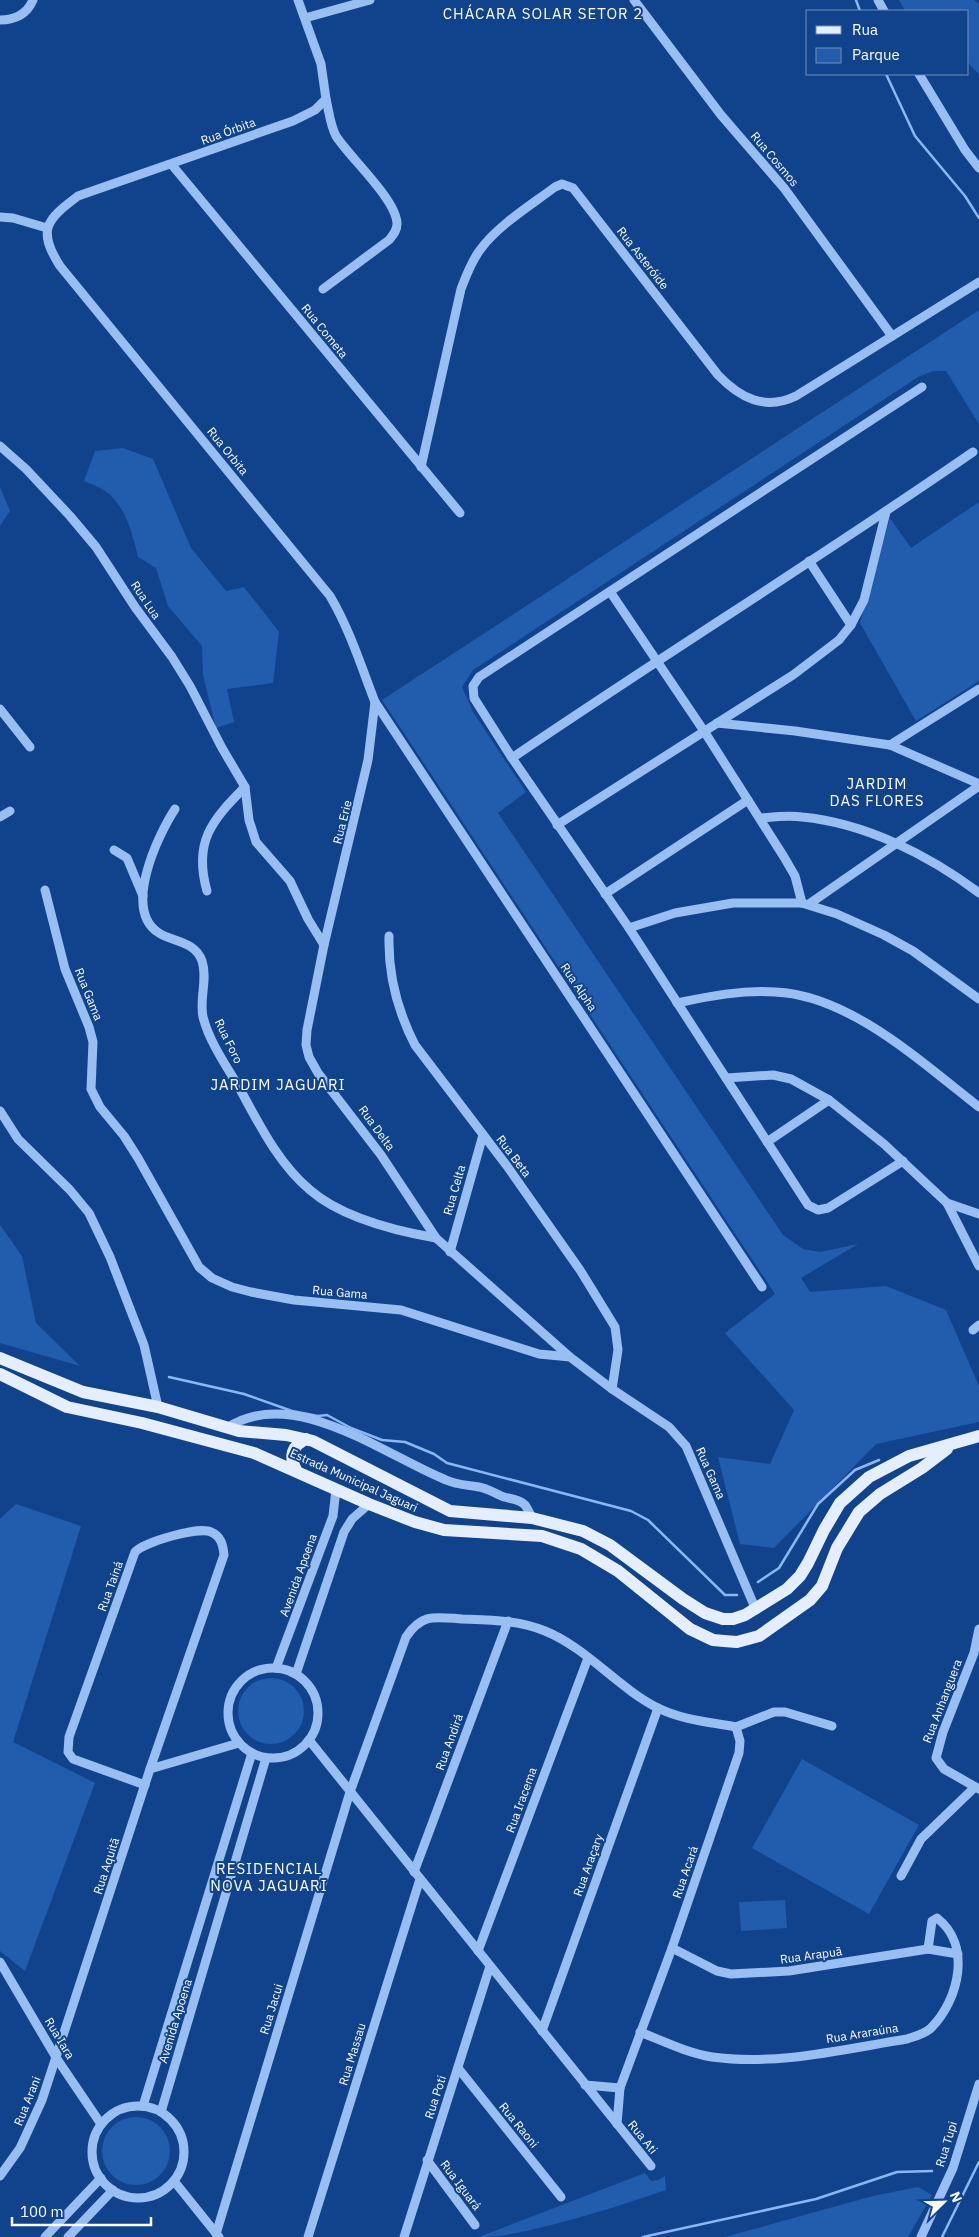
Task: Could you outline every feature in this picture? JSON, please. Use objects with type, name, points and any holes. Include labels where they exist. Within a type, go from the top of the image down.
[{"type":"main road","name":"Estrada Municipal Jaguari","points":[[0,1358],[83,1392],[158,1407],[227,1428],[306,1439],[455,1513],[532,1518],[582,1531],[610,1545],[705,1613],[723,1619],[733,1619],[756,1610],[787,1590],[800,1576],[808,1563],[840,1503],[869,1477],[910,1456],[952,1446],[979,1436]]},
{"type":"main road","name":"Estrada Municipal Jaguari","points":[[0,1374],[62,1405],[78,1410],[134,1421],[254,1453],[416,1522],[444,1530],[542,1536],[581,1549],[618,1571],[690,1629],[713,1640],[737,1642],[768,1631],[810,1600],[822,1586],[837,1548],[860,1512],[880,1494],[922,1468],[952,1446]]},
{"type":"main road","points":[[78,1410],[83,1392]]},
{"type":"main road","points":[[296,1470],[291,1460],[293,1450],[298,1443],[306,1439]]},
{"type":"main road","points":[[416,1522],[426,1512],[424,1499]]},
{"type":"main road","points":[[787,1590],[794,1591],[798,1595],[800,1608]]},
{"type":"main road","points":[[733,1619],[727,1629],[730,1637],[737,1642]]},
{"type":"street","points":[[0,20],[12,19],[22,15],[33,0]]},
{"type":"street","points":[[298,0],[321,64],[326,99],[336,135],[380,189],[392,209],[398,225],[395,233],[389,240],[323,289]]},
{"type":"street","points":[[305,18],[370,0]]},
{"type":"street","name":"Rua Cosmos","points":[[634,0],[721,115],[784,188],[892,336]]},
{"type":"street","points":[[920,75],[965,150],[979,168]]},
{"type":"street","name":"Rua Órbita","points":[[48,228],[57,212],[78,196],[172,165],[293,121],[315,110],[326,99]]},
{"type":"street","name":"Rua Cometa","points":[[172,165],[460,513]]},
{"type":"street","name":"Rua Asteróide","points":[[420,467],[461,289],[468,271],[480,250],[490,239],[554,187],[562,184],[573,188],[712,368],[729,386],[742,395],[764,403],[783,402],[979,282]]},
{"type":"street","points":[[0,217],[13,218],[48,228]]},
{"type":"street","name":"Rua Orbita","points":[[48,228],[47,237],[50,250],[60,266],[330,596],[356,648],[374,702]]},
{"type":"street","points":[[903,1161],[828,1208],[818,1210],[808,1205],[629,928],[512,758],[474,698],[473,686],[475,682],[922,387]]},
{"type":"street","name":"Rua Lua","points":[[0,446],[32,476],[96,547],[135,607],[172,657],[190,686],[222,748],[246,787]]},
{"type":"street","points":[[512,758],[656,660],[886,512],[973,452]]},
{"type":"street","points":[[557,825],[793,675],[839,640],[851,625],[864,600],[886,512]]},
{"type":"street","points":[[809,561],[851,625]]},
{"type":"street","points":[[611,592],[760,818],[795,876],[806,904]]},
{"type":"street","points":[[890,745],[979,689]]},
{"type":"street","name":"Rua Erie","points":[[324,945],[368,760],[374,702]]},
{"type":"street","name":"Rua Alpha","points":[[374,702],[762,1287]]},
{"type":"street","points":[[0,709],[30,747]]},
{"type":"street","points":[[717,723],[803,732],[890,745],[979,785]]},
{"type":"street","points":[[806,904],[897,844],[979,785]]},
{"type":"street","points":[[207,891],[202,874],[202,860],[211,824],[246,787]]},
{"type":"street","points":[[246,787],[252,834],[262,851],[290,881],[311,925],[324,945]]},
{"type":"street","points":[[604,894],[748,800]]},
{"type":"street","name":"Rua Foro","points":[[175,809],[162,828],[152,854],[146,877],[144,897],[146,919],[152,928],[164,936],[188,944],[200,956],[203,966],[203,1017],[209,1032],[280,1158],[294,1175],[322,1200],[390,1228],[436,1238]]},
{"type":"street","points":[[0,817],[10,811]]},
{"type":"street","points":[[760,818],[801,817],[826,821],[860,831],[897,844],[930,860],[979,892]]},
{"type":"street","points":[[114,850],[127,858],[144,897]]},
{"type":"street","name":"Rua Gama","points":[[44,890],[65,969],[90,1027],[93,1042],[91,1089],[100,1107],[124,1136],[138,1158],[199,1267],[212,1278],[232,1287],[251,1292],[294,1300],[401,1310],[539,1354],[570,1357],[612,1389],[669,1427],[686,1446],[756,1610]]},
{"type":"street","points":[[629,928],[675,913],[733,904],[806,904],[884,934],[913,952],[979,999]]},
{"type":"street","name":"Rua Beta","points":[[389,936],[388,957],[405,1025],[415,1045],[507,1166],[580,1270],[615,1327],[618,1350],[612,1389]]},
{"type":"street","name":"Rua Delta","points":[[324,945],[307,1030],[306,1046],[309,1058],[318,1073],[381,1155],[436,1238],[570,1357]]},
{"type":"street","points":[[677,1003],[732,992],[776,992],[794,994],[842,1009],[862,1020],[979,1106]]},
{"type":"street","points":[[726,1078],[773,1075],[790,1079],[829,1100],[903,1161],[948,1203],[979,1266]]},
{"type":"street","points":[[767,1142],[829,1100]]},
{"type":"street","points":[[0,1111],[18,1139],[70,1190],[89,1213],[110,1257],[144,1345],[158,1407]]},
{"type":"street","name":"Rua Celta","points":[[450,1252],[483,1135]]},
{"type":"street","points":[[948,1203],[979,1214]]},
{"type":"street","points":[[227,1428],[241,1419],[282,1415],[302,1416],[374,1444],[448,1481],[465,1486],[481,1487],[517,1500],[525,1506],[532,1518]]},
{"type":"street","name":"Avenida Apoena","points":[[276,1668],[333,1516],[336,1489]]},
{"type":"street","points":[[296,1674],[347,1525],[370,1504]]},
{"type":"street","name":"Rua Tainá","points":[[145,1785],[73,1759],[68,1752],[69,1738],[136,1552],[145,1544],[202,1530],[210,1531],[218,1536],[223,1544],[224,1555],[150,1769]]},
{"type":"street","points":[[350,1792],[406,1637],[413,1626],[421,1620],[433,1617],[508,1621],[546,1631],[588,1658],[658,1708],[681,1716],[736,1727],[774,1712],[785,1712],[832,1726]]},
{"type":"street","name":"Rua Andirá","points":[[417,1875],[508,1621]]},
{"type":"street","name":"Rua Anhanguera","points":[[977,1788],[944,1769],[938,1763],[936,1752],[974,1653],[979,1629]]},
{"type":"street","name":"Rua Iracema","points":[[478,1951],[588,1658]]},
{"type":"street","points":[[276,1668],[296,1674],[309,1687],[317,1704],[318,1717],[315,1729],[309,1740],[301,1749],[290,1755],[266,1758],[252,1753],[239,1743],[232,1731],[228,1718],[228,1705],[232,1692],[240,1682],[251,1674],[263,1669],[276,1668]]},
{"type":"street","name":"Rua Araçary","points":[[542,2031],[658,1708]]},
{"type":"street","name":"Rua Acará","points":[[616,2124],[620,2088],[672,1948],[739,1753],[740,1740],[736,1727]]},
{"type":"street","points":[[309,1740],[616,2124]]},
{"type":"street","points":[[150,1769],[239,1743]]},
{"type":"street","name":"Avenida Apoena","points":[[143,2106],[252,1753]]},
{"type":"street","name":"Avenida Apoena","points":[[161,2112],[266,1758]]},
{"type":"street","name":"Rua Aquitã","points":[[57,2059],[150,1769]]},
{"type":"street","points":[[901,1876],[921,1839],[977,1788]]},
{"type":"street","name":"Rua Jacui","points":[[218,2235],[350,1792]]},
{"type":"street","name":"Rua Massau","points":[[308,2237],[417,1875]]},
{"type":"street","name":"Rua Araraúna","points":[[640,2032],[696,2053],[711,2057],[734,2059],[795,2056],[907,2039],[931,2029],[940,2016],[958,1976],[958,1954],[940,1919],[936,1917],[932,1921],[928,1949]]},
{"type":"street","points":[[196,1932],[214,1937]]},
{"type":"street","name":"Rua Arapuã","points":[[672,1948],[717,1970],[731,1974],[789,1972],[928,1949],[958,1954]]},
{"type":"street","name":"Rua Iara","points":[[0,1962],[57,2059],[101,2124]]},
{"type":"street","name":"Rua Poti","points":[[404,2237],[490,1966]]},
{"type":"street","name":"Rua Arani","points":[[0,2176],[30,2130],[57,2059]]},
{"type":"street","name":"Rua Raoni","points":[[458,2068],[560,2197]]},
{"type":"street","points":[[585,2084],[620,2088]]},
{"type":"street","name":"Rua Tupi","points":[[921,2237],[952,2168],[979,2084]]},
{"type":"street","points":[[143,2106],[161,2112],[172,2120],[179,2131],[183,2143],[184,2157],[181,2169],[174,2181],[164,2190],[152,2196],[138,2198],[125,2196],[112,2190],[101,2178],[94,2165],[92,2151],[95,2136],[101,2124],[113,2113],[127,2107],[143,2106]]},
{"type":"street","name":"Rua Ati","points":[[616,2124],[651,2166]]},
{"type":"street","name":"Rua Iguará","points":[[427,2160],[475,2225]]},
{"type":"street","points":[[45,2237],[101,2178]]},
{"type":"street","points":[[174,2181],[218,2235]]},
{"type":"street","points":[[68,2237],[112,2190]]},
{"type":"green space","points":[[899,0],[974,0],[979,4],[979,74],[969,64],[969,10],[904,10]]},
{"type":"green space","points":[[979,310],[979,424],[946,371],[933,371],[918,377],[473,670],[462,687],[473,712],[526,792],[498,813],[783,1235],[803,1249],[820,1252],[858,1244],[801,1278],[810,1292],[886,1286],[946,1310],[979,1386],[979,1422],[876,1444],[774,1548],[740,1544],[718,1457],[770,1464],[794,1410],[725,1333],[775,1294],[382,700]]},
{"type":"green space","points":[[123,448],[153,459],[191,548],[226,591],[244,587],[279,632],[273,683],[227,689],[234,722],[216,728],[203,675],[202,646],[168,606],[156,568],[138,557],[131,530],[118,504],[103,489],[84,481],[95,451]]},
{"type":"green space","points":[[0,487],[10,511],[0,526]]},
{"type":"green space","points":[[979,502],[979,681],[916,721],[860,623],[890,518],[911,548]]},
{"type":"green space","points":[[0,1225],[22,1256],[36,1323],[80,1366],[0,1343]]},
{"type":"green space","points":[[16,1504],[81,1526],[13,1742],[95,1783],[25,1971],[0,1951],[0,1519]]},
{"type":"green space","points":[[271,1678],[284,1681],[294,1688],[301,1698],[304,1711],[301,1724],[294,1734],[284,1741],[271,1744],[258,1741],[248,1734],[241,1724],[238,1711],[241,1698],[248,1688],[258,1681]]},
{"type":"green space","points":[[802,1759],[919,1825],[869,1914],[752,1848]]},
{"type":"green space","points":[[785,1900],[787,1928],[741,1931],[739,1902]]},
{"type":"green space","points":[[129,2117],[143,2117],[155,2122],[165,2132],[170,2144],[170,2158],[165,2170],[155,2180],[143,2185],[129,2185],[117,2180],[107,2170],[102,2158],[102,2144],[107,2132],[117,2122]]},
{"type":"green space","points":[[645,2173],[651,2181],[665,2176],[666,2190],[609,2209],[551,2225],[506,2235],[479,2237]]},
{"type":"green space","points":[[918,2187],[932,2195],[908,2237],[725,2237],[873,2196]]},
{"type":"waterway","points":[[856,0],[860,10]]},
{"type":"waterway","points":[[886,75],[915,136],[965,196],[979,218]]},
{"type":"waterway","points":[[169,1377],[244,1394],[292,1411],[318,1416],[327,1415],[351,1428],[382,1440],[405,1442],[434,1454],[447,1463],[631,1511],[648,1520],[725,1595],[737,1595]]},
{"type":"waterway","points":[[758,1582],[779,1568],[818,1504],[855,1470],[879,1460]]},
{"type":"waterway","points":[[942,2237],[979,2162]]},
{"type":"waterway","points":[[643,2237],[816,2199],[897,2172],[932,2171]]},
{"type":"district","name":"CHÁCARA SOLAR SETOR 2","points":[[543,13]]},
{"type":"district","name":"JARDIM DAS FLORES","points":[[877,792]]},
{"type":"district","name":"JARDIM JAGUARI","points":[[278,1084]]},
{"type":"district","name":"RESIDENCIAL NOVA JAGUARI","points":[[269,1876]]}]
